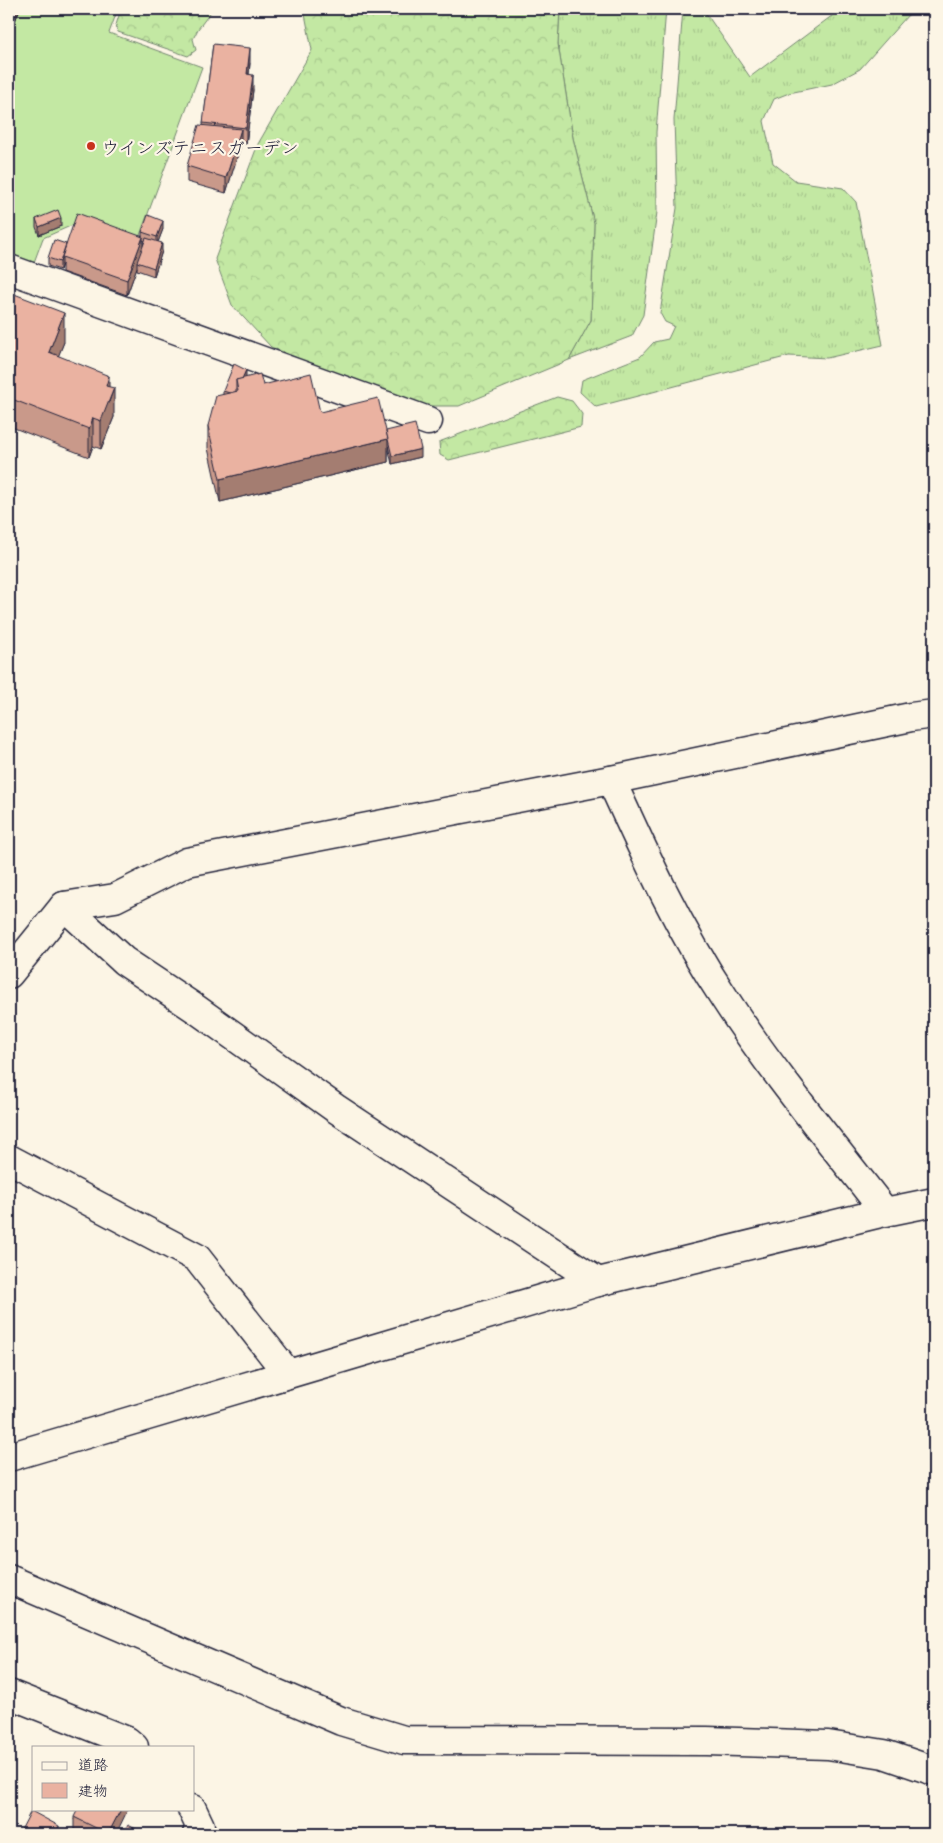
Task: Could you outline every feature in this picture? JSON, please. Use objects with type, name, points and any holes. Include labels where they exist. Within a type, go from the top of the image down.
[{"type":"street","points":[[9,269],[428,420]]},
{"type":"street","points":[[9,974],[64,906],[115,898],[187,862],[611,780],[902,719],[934,714]]},
{"type":"street","points":[[611,780],[664,894],[724,999],[783,1081],[885,1212]]},
{"type":"street","points":[[64,906],[124,961],[196,1009],[335,1108],[598,1282]]},
{"type":"street","points":[[9,1159],[197,1258],[288,1374]]},
{"type":"street","points":[[9,1457],[598,1282],[885,1212],[934,1202]]},
{"type":"street","points":[[9,1579],[341,1721],[404,1740],[697,1741],[828,1745],[884,1754],[934,1771]]},
{"type":"street","points":[[9,1694],[127,1741],[133,1746]]},
{"type":"street","points":[[192,1810],[200,1826],[197,1834]]},
{"type":"green space","name":"ウインズテニスガーデン","points":[[9,9],[118,9],[109,33],[202,67],[136,246],[75,224],[43,238],[33,265],[9,256]]},
{"type":"green space","points":[[121,9],[213,9],[193,39],[196,50],[188,56],[118,32],[116,25]]},
{"type":"green space","points":[[304,9],[560,9],[558,44],[573,138],[594,223],[591,320],[569,360],[459,406],[411,406],[271,347],[232,305],[215,259],[258,144],[312,50]]},
{"type":"green space","points":[[560,9],[666,9],[656,132],[657,212],[643,315],[632,336],[569,360],[591,320],[594,223],[573,138],[558,44]]},
{"type":"green space","points":[[683,9],[703,9],[750,77],[841,9],[929,9],[908,15],[860,69],[832,84],[789,93],[774,99],[764,121],[773,163],[796,181],[843,188],[856,202],[883,345],[827,358],[789,356],[596,407],[580,392],[582,380],[640,357],[654,342],[668,339],[674,326],[665,322],[660,313],[677,208],[674,120]]},
{"type":"green space","points":[[557,397],[572,401],[582,414],[581,427],[449,460],[440,455],[439,442]]},
{"type":"building","points":[[213,44],[250,48],[247,74],[253,75],[246,128],[203,123]]},
{"type":"building","points":[[199,125],[241,129],[226,178],[187,166]]},
{"type":"building","points":[[58,210],[61,218],[39,227],[36,219]]},
{"type":"building","points":[[77,213],[143,237],[127,280],[62,257]]},
{"type":"building","points":[[148,215],[163,221],[157,237],[142,232]]},
{"type":"building","points":[[146,238],[162,243],[154,268],[137,262]]},
{"type":"building","points":[[54,240],[66,244],[60,262],[48,258]]},
{"type":"building","points":[[9,292],[64,313],[49,352],[109,376],[106,386],[114,388],[101,421],[93,418],[89,429],[9,398]]},
{"type":"building","points":[[234,364],[246,370],[242,379],[236,380],[236,392],[230,393],[223,391]]},
{"type":"building","points":[[311,373],[320,412],[378,398],[388,439],[220,479],[208,426],[216,396],[238,391],[236,380],[260,374],[263,385]]},
{"type":"building","points":[[415,424],[421,449],[392,456],[386,431]]},
{"type":"building","points":[[78,1810],[120,1810],[108,1834],[74,1817]]},
{"type":"building","points":[[31,1811],[59,1826],[55,1834],[19,1834]]},
{"type":"building","points":[[128,1825],[146,1834],[123,1834]]},
{"type":"place","name":"ウインズテニスガーデン","points":[[91,146]]}]
